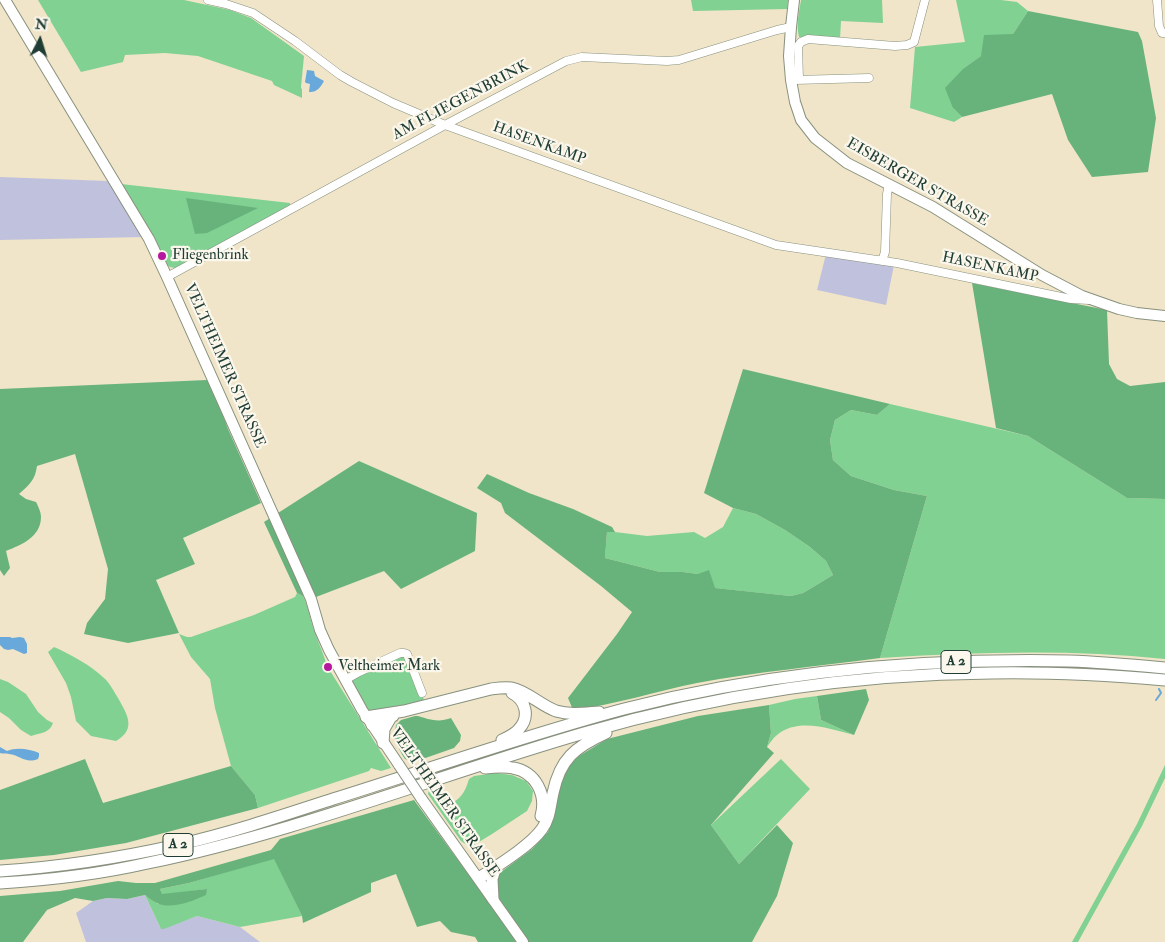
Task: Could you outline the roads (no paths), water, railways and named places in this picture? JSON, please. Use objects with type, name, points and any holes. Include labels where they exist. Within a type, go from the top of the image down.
[{"type":"highway","name":"A 2","points":[[0,871],[102,859],[180,844],[272,819],[469,756],[623,710],[748,683],[828,672],[947,662],[1073,662],[1165,668]]},
{"type":"highway","name":"A 2","points":[[0,883],[104,871],[186,855],[276,830],[568,738],[702,704],[758,694],[869,679],[973,673],[1120,676],[1165,680]]},
{"type":"highway","points":[[369,721],[491,689],[510,688],[519,690],[557,711],[572,714],[623,710]]},
{"type":"highway","points":[[469,756],[512,735],[523,724],[526,716],[524,705],[518,696],[503,690],[491,689]]},
{"type":"highway","points":[[369,721],[391,717],[404,711]]},
{"type":"highway","points":[[383,743],[384,729],[391,717]]},
{"type":"highway","points":[[476,875],[496,866],[527,844],[543,828],[548,819],[559,772],[573,752],[593,738],[634,720]]},
{"type":"highway","points":[[469,769],[497,767],[514,768],[525,772],[534,779],[538,786],[544,808],[533,830],[523,840],[476,875]]},
{"type":"highway","points":[[494,899],[492,879],[496,866]]},
{"type":"main road","name":"VELTHEIMER STRASSE","points":[[5,0],[149,239],[307,590],[328,650],[383,743],[523,942]]},
{"type":"main road","name":"EISBERGER STRASSE","points":[[794,0],[789,56],[795,80],[795,102],[801,120],[815,138],[847,163],[933,207],[1042,275],[1093,300],[1119,309],[1165,316]]},
{"type":"street","name":"HASENKAMP","points":[[208,0],[253,12],[352,82],[393,103],[445,125],[776,245],[897,263],[1071,299],[1093,300]]},
{"type":"street","points":[[869,78],[795,80],[798,46],[801,42],[808,39],[895,46],[907,45],[914,42],[925,0]]},
{"type":"street","points":[[1157,0],[1158,26],[1162,33],[1165,33]]},
{"type":"street","name":"AM FLIEGENBRINK","points":[[167,277],[566,61],[582,57],[679,60],[791,27]]},
{"type":"street","points":[[882,261],[885,252],[889,184]]},
{"type":"street","points":[[345,680],[400,653],[404,653],[422,693]]},
{"type":"water","points":[[307,70],[314,71],[315,76],[324,81],[314,92],[309,92],[310,84],[305,82]]},
{"type":"water","points":[[0,637],[24,638],[27,644],[27,653],[24,654],[13,649],[4,649],[0,645]]},
{"type":"water","points":[[0,747],[7,751],[31,750],[39,753],[39,756],[38,759],[26,760],[0,753]]},
{"type":"waterway","points":[[1156,700],[1161,693],[1159,689]]},
{"type":"place","name":"Fliegenbrink","points":[[162,256]]},
{"type":"place","name":"Veltheimer Mark","points":[[328,667]]}]
